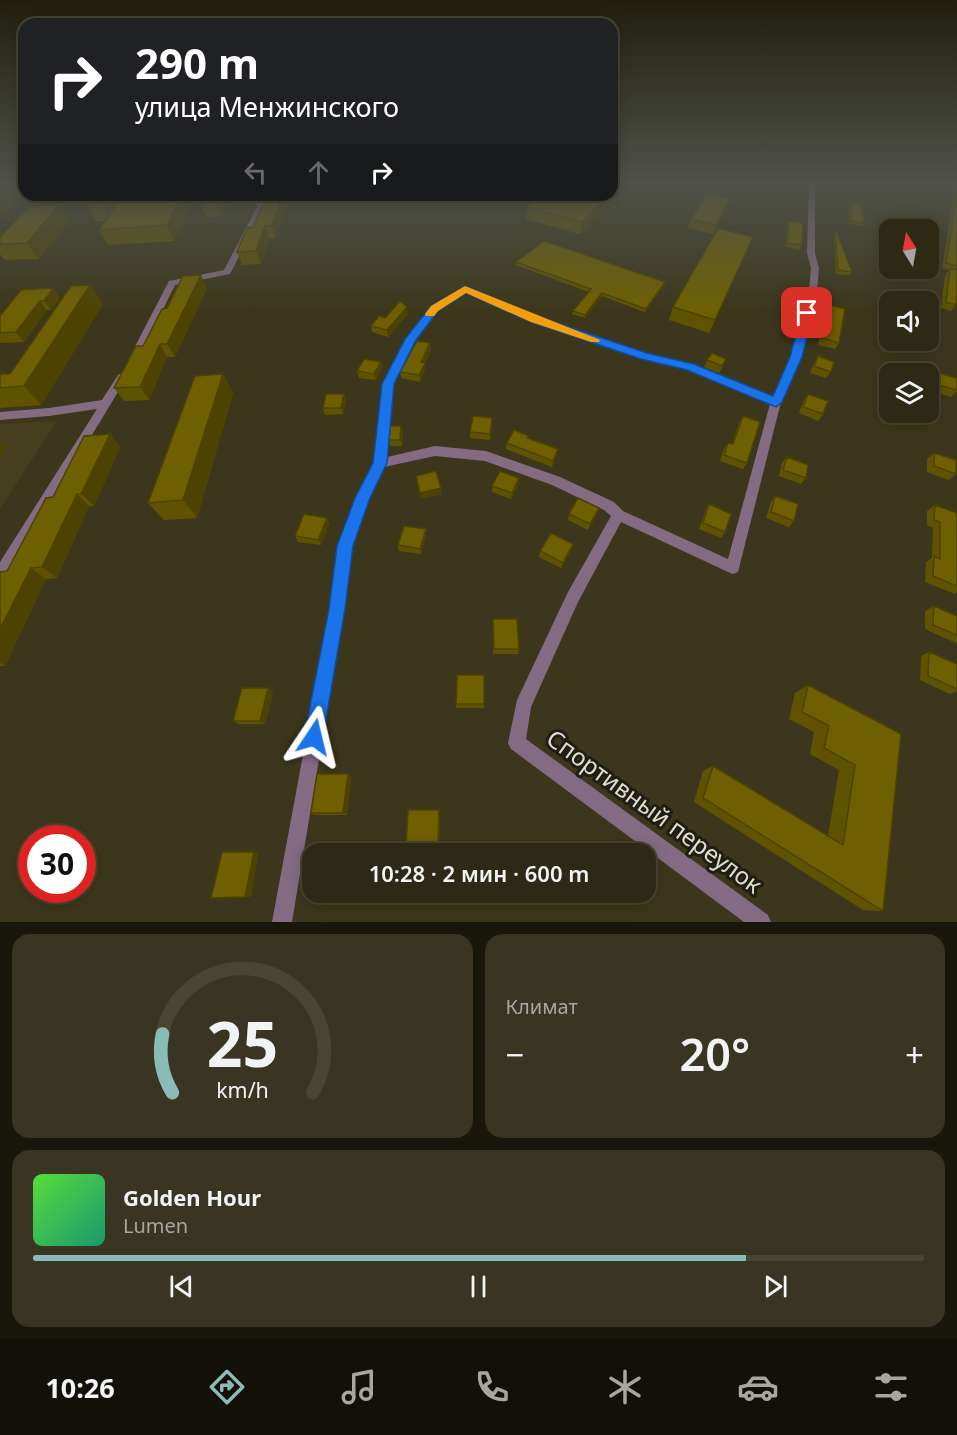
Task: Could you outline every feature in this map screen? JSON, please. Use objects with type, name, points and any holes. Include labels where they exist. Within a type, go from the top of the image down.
[{"type":"street","points":[[0,574],[129,366],[172,283],[227,272],[251,225]]},
{"type":"street","points":[[380,463],[435,451],[486,456],[556,482],[609,506],[618,515],[733,568],[776,402],[796,357],[813,291],[815,268],[811,254],[811,225]]},
{"type":"street","points":[[282,922],[337,609],[345,546],[363,498],[380,463],[388,384],[411,339],[434,309],[465,289],[535,319],[645,356],[690,367],[776,402]]},
{"type":"street","points":[[0,416],[104,404]]},
{"type":"street","name":"Спортивный переулок","points":[[618,515],[573,597],[523,706],[517,743],[760,922]]},
{"type":"shaded area","points":[[57,421],[0,509],[0,424]]},
{"type":"building","points":[[12,225],[42,225],[27,243],[0,244],[0,237]]},
{"type":"building","points":[[102,225],[167,225],[99,230]]},
{"type":"building","points":[[254,225],[271,225],[265,226],[256,251],[237,252],[247,228]]},
{"type":"building","points":[[789,225],[803,225],[802,245],[787,243]]},
{"type":"building","points":[[952,225],[957,225],[957,266],[946,263]]},
{"type":"building","points":[[718,228],[753,237],[715,320],[673,307]]},
{"type":"building","points":[[835,233],[837,233],[852,272],[838,270]]},
{"type":"building","points":[[544,241],[665,282],[646,309],[602,293],[585,315],[573,311],[591,289],[516,262]]},
{"type":"building","points":[[950,269],[957,270],[956,305],[946,302]]},
{"type":"building","points":[[201,275],[167,344],[160,344],[140,387],[114,388],[136,346],[143,346],[162,309],[167,308],[183,276]]},
{"type":"building","points":[[90,285],[24,386],[0,388],[0,374],[10,374],[71,286]]},
{"type":"building","points":[[53,288],[16,332],[0,333],[0,316],[21,290]]},
{"type":"building","points":[[400,301],[407,307],[387,330],[371,326],[379,316],[385,318]]},
{"type":"building","points":[[830,305],[845,309],[839,343],[822,338]]},
{"type":"building","points":[[417,341],[430,343],[421,362],[425,363],[419,375],[400,372]]},
{"type":"building","points":[[712,353],[726,359],[722,366],[707,360]]},
{"type":"building","points":[[818,356],[834,362],[831,372],[814,366]]},
{"type":"building","points":[[364,359],[381,362],[374,374],[357,371]]},
{"type":"building","points":[[939,373],[957,378],[957,390],[939,385]]},
{"type":"building","points":[[223,374],[183,500],[148,503],[195,376]]},
{"type":"building","points":[[326,394],[344,394],[341,408],[323,408]]},
{"type":"building","points":[[808,394],[828,401],[823,414],[803,407]]},
{"type":"building","points":[[473,416],[492,418],[490,434],[470,432]]},
{"type":"building","points":[[743,416],[760,422],[747,463],[724,455],[728,443],[733,444]]},
{"type":"building","points":[[390,426],[401,426],[400,440],[389,440]]},
{"type":"building","points":[[514,430],[529,436],[527,438],[558,449],[553,461],[507,443]]},
{"type":"building","points":[[110,434],[81,494],[77,494],[42,567],[31,568],[0,629],[0,572],[7,571],[46,498],[53,497],[84,436]]},
{"type":"building","points":[[934,453],[956,460],[956,474],[934,466]]},
{"type":"building","points":[[787,457],[808,465],[806,478],[783,470]]},
{"type":"building","points":[[436,471],[441,488],[420,493],[416,476]]},
{"type":"building","points":[[500,471],[519,478],[512,493],[492,486]]},
{"type":"building","points":[[775,496],[798,504],[794,521],[771,512]]},
{"type":"building","points":[[578,498],[599,508],[590,524],[569,514]]},
{"type":"building","points":[[709,504],[731,514],[725,532],[703,523]]},
{"type":"building","points":[[935,505],[957,513],[957,586],[933,576],[934,556],[940,559],[940,522],[934,520]]},
{"type":"building","points":[[304,514],[327,518],[318,540],[295,536]]},
{"type":"building","points":[[404,526],[426,529],[420,549],[398,545]]},
{"type":"building","points":[[551,533],[573,544],[563,563],[540,551]]},
{"type":"building","points":[[934,606],[957,616],[957,635],[933,625]]},
{"type":"building","points":[[493,619],[517,619],[519,649],[494,649]]},
{"type":"building","points":[[929,652],[957,664],[957,689],[928,676]]},
{"type":"building","points":[[457,675],[484,675],[484,704],[456,704]]},
{"type":"building","points":[[808,685],[901,734],[883,911],[703,798],[713,766],[843,845],[855,765],[824,748],[829,726],[802,712]]},
{"type":"building","points":[[242,688],[268,688],[260,721],[233,721]]},
{"type":"building","points":[[317,774],[348,774],[343,813],[311,813]]},
{"type":"building","points":[[408,810],[439,810],[438,843],[406,843]]},
{"type":"building","points":[[222,852],[254,852],[245,897],[211,898]]},
{"type":"slow traffic","points":[[430,314],[465,289],[535,319],[595,340]]},
{"type":"route","points":[[314,737],[337,609],[345,546],[363,498],[380,463],[388,384],[411,339],[434,309],[465,289],[535,319],[645,356],[690,367],[776,402],[796,357],[807,313]]}]
